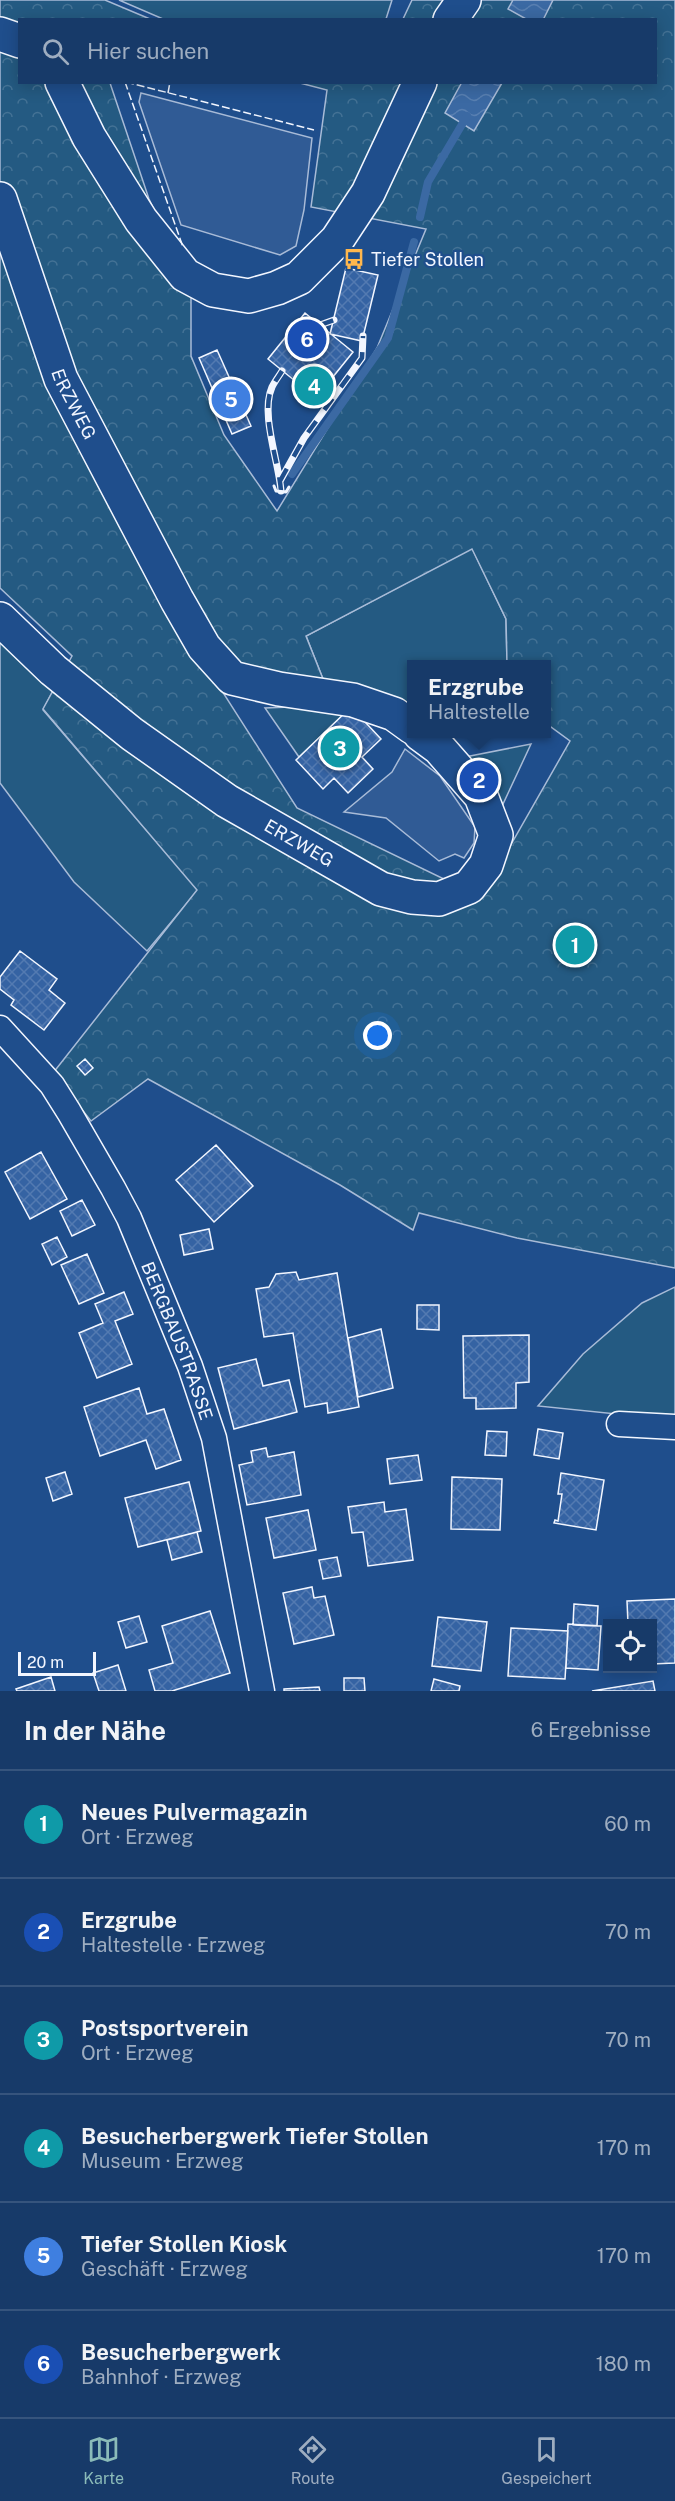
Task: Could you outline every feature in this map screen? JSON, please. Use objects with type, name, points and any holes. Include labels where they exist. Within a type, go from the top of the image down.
[{"type":"street","points":[[451,18],[464,0]]},
{"type":"street","points":[[0,34],[18,40]]},
{"type":"street","points":[[63,84],[89,137],[141,220],[185,275],[213,290],[249,296],[278,288],[299,278],[337,240],[368,193],[419,84]]},
{"type":"street","name":"ERZWEG","points":[[0,199],[61,379],[204,647],[232,678],[279,689],[353,700],[394,714],[407,724]]},
{"type":"street","name":"ERZWEG","points":[[0,619],[53,670],[132,734],[227,801],[381,889],[412,897],[439,899],[469,886],[486,865],[496,835],[481,796],[439,748],[425,738]]},
{"type":"street","name":"BERGBAUSTRASSE","points":[[0,1028],[52,1085],[113,1188],[129,1218],[190,1366],[214,1438],[262,1691]]},
{"type":"street","points":[[619,1424],[675,1427]]},
{"type":"green space","points":[[0,0],[105,0],[148,18],[18,18],[18,84],[110,84],[149,199],[191,290],[191,356],[224,435],[277,511],[377,348],[426,229],[311,207],[327,90],[304,84],[657,84],[657,18],[403,18],[412,0],[675,0],[675,1268],[517,1238],[419,1213],[413,1230],[340,1185],[148,1079],[91,1121],[53,1073],[197,890],[43,709],[72,656],[0,588]],"holes":[[[472,549],[506,619],[507,660],[551,660],[551,727],[570,741],[481,897],[297,808],[213,677],[327,689],[306,636]]]},
{"type":"green space","points":[[119,0],[392,0],[386,18],[161,18]]},
{"type":"green space","points":[[472,548],[506,619],[507,660],[407,660],[407,706],[327,689],[306,636]]},
{"type":"green space","points":[[0,634],[55,687],[43,710],[198,890],[147,951],[74,882],[0,783]]},
{"type":"green space","points":[[314,706],[346,712],[299,757],[265,708]]},
{"type":"green space","points":[[531,744],[503,804],[465,757]]},
{"type":"green space","points":[[675,1287],[675,1420],[538,1406],[583,1354],[642,1303]]},
{"type":"shaded area","points":[[141,93],[312,138],[304,210],[296,246],[280,255],[181,225],[139,102]]},
{"type":"shaded area","points":[[405,749],[440,776],[475,827],[474,843],[464,858],[455,854],[439,861],[386,818],[344,812],[392,772]]},
{"type":"water","points":[[513,0],[553,0],[544,18],[524,18],[508,9]]},
{"type":"water","points":[[461,84],[501,84],[474,131],[445,113]]},
{"type":"building","points":[[346,268],[378,275],[362,341],[330,334]]},
{"type":"building","points":[[305,313],[353,352],[316,398],[268,359]]},
{"type":"building","points":[[217,350],[251,426],[232,434],[199,358]]},
{"type":"building","points":[[351,707],[381,739],[362,757],[373,769],[348,793],[334,778],[323,789],[296,760]]},
{"type":"building","points":[[583,931],[590,942],[568,956],[561,947]]},
{"type":"building","points":[[20,951],[57,979],[49,990],[65,1003],[44,1030],[11,1005],[14,1000],[0,989],[0,977]]},
{"type":"building","points":[[85,1059],[93,1068],[85,1075],[77,1066]]},
{"type":"building","points":[[216,1145],[253,1186],[214,1222],[176,1180]]},
{"type":"building","points":[[41,1152],[67,1199],[30,1219],[5,1172]]},
{"type":"building","points":[[82,1200],[95,1225],[72,1236],[60,1211]]},
{"type":"building","points":[[209,1229],[213,1249],[184,1255],[180,1235]]},
{"type":"building","points":[[57,1237],[67,1257],[52,1265],[42,1244]]},
{"type":"building","points":[[87,1254],[104,1293],[79,1304],[61,1265]]},
{"type":"building","points":[[296,1272],[299,1280],[337,1273],[359,1407],[328,1413],[327,1403],[305,1407],[293,1333],[264,1337],[256,1289],[269,1287],[276,1274]]},
{"type":"building","points":[[124,1292],[133,1314],[115,1321],[132,1364],[97,1378],[79,1333],[103,1323],[95,1304]]},
{"type":"building","points":[[417,1305],[439,1305],[439,1330],[417,1329]]},
{"type":"building","points":[[381,1329],[393,1388],[358,1397],[348,1338]]},
{"type":"building","points":[[529,1335],[529,1382],[516,1383],[516,1408],[476,1409],[476,1398],[464,1398],[463,1336]]},
{"type":"building","points":[[256,1359],[263,1386],[289,1380],[297,1412],[234,1429],[218,1368]]},
{"type":"building","points":[[139,1388],[147,1414],[164,1409],[181,1460],[156,1469],[146,1440],[100,1456],[84,1407]]},
{"type":"building","points":[[538,1429],[563,1433],[559,1459],[534,1455]]},
{"type":"building","points":[[487,1431],[507,1432],[506,1456],[485,1455]]},
{"type":"building","points":[[266,1448],[268,1457],[294,1452],[301,1495],[247,1505],[239,1465],[253,1462],[251,1451]]},
{"type":"building","points":[[418,1455],[422,1480],[390,1484],[387,1459]]},
{"type":"building","points":[[65,1472],[72,1494],[53,1501],[46,1478]]},
{"type":"building","points":[[561,1473],[604,1480],[596,1530],[554,1523],[555,1520],[558,1521],[562,1494],[558,1494]]},
{"type":"building","points":[[452,1477],[502,1479],[500,1530],[451,1529]]},
{"type":"building","points":[[189,1482],[201,1531],[138,1547],[125,1498]]},
{"type":"building","points":[[384,1502],[385,1512],[406,1509],[413,1560],[368,1566],[363,1532],[352,1533],[348,1507]]},
{"type":"building","points":[[308,1510],[316,1550],[274,1558],[266,1518]]},
{"type":"building","points":[[197,1532],[202,1552],[172,1560],[167,1540]]},
{"type":"building","points":[[337,1557],[341,1576],[323,1579],[319,1560]]},
{"type":"building","points":[[312,1587],[314,1598],[325,1596],[334,1635],[294,1644],[283,1593]]},
{"type":"building","points":[[675,1599],[675,1663],[657,1664],[657,1619],[628,1619],[627,1601]]},
{"type":"building","points":[[574,1604],[598,1606],[597,1626],[573,1625]]},
{"type":"building","points":[[210,1611],[230,1673],[172,1691],[155,1691],[149,1670],[173,1663],[162,1626]]},
{"type":"building","points":[[139,1616],[147,1642],[126,1648],[118,1622]]},
{"type":"building","points":[[438,1617],[487,1622],[481,1671],[432,1666]]},
{"type":"building","points":[[568,1624],[601,1626],[598,1670],[566,1668]]},
{"type":"building","points":[[511,1628],[568,1631],[565,1679],[508,1676]]},
{"type":"building","points":[[118,1665],[126,1691],[99,1691],[93,1673]]},
{"type":"building","points":[[51,1677],[55,1691],[17,1691],[16,1689]]},
{"type":"building","points":[[344,1678],[364,1678],[365,1691],[344,1691]]},
{"type":"building","points":[[434,1679],[460,1686],[459,1691],[431,1691]]},
{"type":"building","points":[[653,1681],[655,1691],[592,1691]]},
{"type":"building","points":[[319,1687],[320,1691],[284,1691],[284,1689]]},
{"type":"waterway","points":[[420,217],[428,182],[467,116]]},
{"type":"waterway","points":[[292,474],[388,338],[414,242]]},
{"type":"railway","points":[[320,325],[334,320]]},
{"type":"railway","points":[[280,481],[304,438],[362,358],[363,336]]},
{"type":"railway","points":[[281,491],[268,411],[272,387],[282,371]]},
{"type":"fence","points":[[126,84],[183,247]]},
{"type":"fence","points":[[134,84],[314,130]]},
{"type":"fence","points":[[168,93],[170,84]]},
{"type":"wall","points":[[274,486],[276,491],[286,492],[289,487]]},
{"type":"place","name":"Tiefer Stollen","points":[[354,259]]},
{"type":"place","name":"Besucherbergwerk","points":[[307,339]]},
{"type":"place","name":"Besucherbergwerk Tiefer Stollen","points":[[314,386]]},
{"type":"place","name":"Tiefer Stollen Kiosk","points":[[231,399]]},
{"type":"place","name":"Postsportverein","points":[[340,748]]},
{"type":"place","name":"Erzgrube","points":[[479,780]]},
{"type":"place","name":"Neues Pulvermagazin","points":[[575,945]]}]
